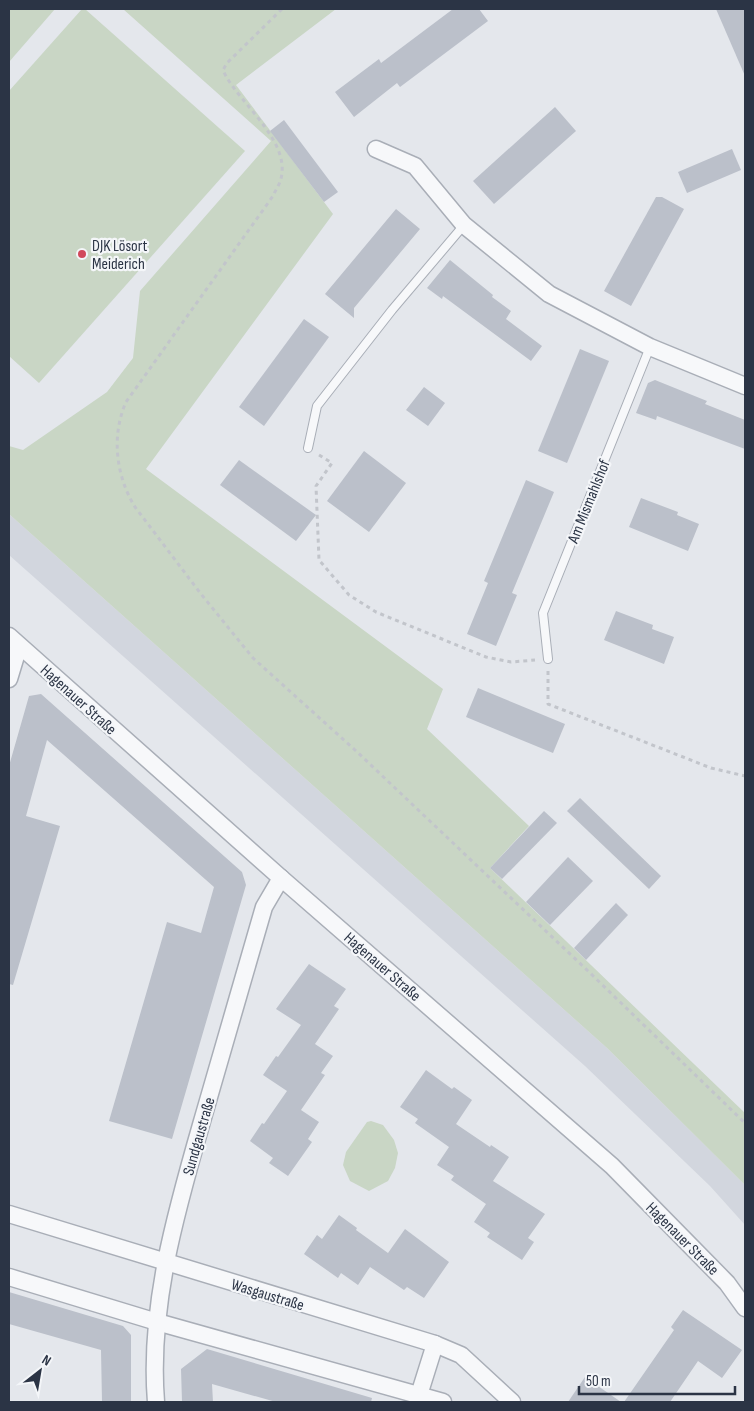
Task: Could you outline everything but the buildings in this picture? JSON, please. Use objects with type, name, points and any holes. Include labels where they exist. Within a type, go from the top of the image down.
[{"type":"street","points":[[376,149],[415,166],[464,225],[549,294],[650,348],[745,386]]},
{"type":"street","points":[[9,679],[14,641]]},
{"type":"street","name":"Hagenauer Straße","points":[[14,641],[281,878],[612,1166],[727,1283],[745,1308]]},
{"type":"street","name":"Sundgaustraße","points":[[156,1402],[154,1384],[156,1322],[178,1203],[264,907],[281,878]]},
{"type":"street","name":"Wasgaustraße","points":[[9,1214],[435,1344],[461,1355],[512,1402]]},
{"type":"street","points":[[9,1277],[156,1322],[443,1402]]},
{"type":"street","points":[[419,1395],[435,1344]]},
{"type":"lane","points":[[308,448],[317,406],[392,310],[464,225]]},
{"type":"lane","name":"Am Mismahlshof","points":[[548,658],[543,612],[650,348]]},
{"type":"path","points":[[282,9],[227,63],[223,70],[227,80],[251,108],[274,142],[279,154],[282,170],[280,182],[273,196],[126,402],[121,414],[117,448],[128,496],[201,594],[253,658],[355,750],[595,977],[745,1123]]},
{"type":"path","points":[[308,448],[332,463],[316,486],[319,560],[349,594],[376,612],[486,657],[511,662],[548,658],[548,704],[711,768],[745,776]]},
{"type":"shaded area","points":[[9,514],[607,1048],[745,1185],[745,1225],[710,1186],[585,1066],[9,555]]},
{"type":"green space","points":[[9,9],[55,9],[9,62]]},
{"type":"green space","name":"DJK Lösort Meiderich","points":[[82,9],[85,9],[245,151],[39,383],[9,356],[9,91]]},
{"type":"green space","points":[[123,9],[336,9],[236,85],[333,214],[146,469],[443,689],[427,729],[529,826],[490,868],[745,1113],[745,1185],[607,1048],[9,514],[9,446],[23,450],[107,392],[133,358],[140,291],[271,141]]},
{"type":"green space","points":[[371,1121],[383,1125],[394,1140],[398,1153],[395,1168],[388,1181],[369,1191],[350,1181],[343,1165],[346,1152],[367,1122]]},
{"type":"place","name":"DJK Lösort Meiderich","points":[[82,254]]}]
